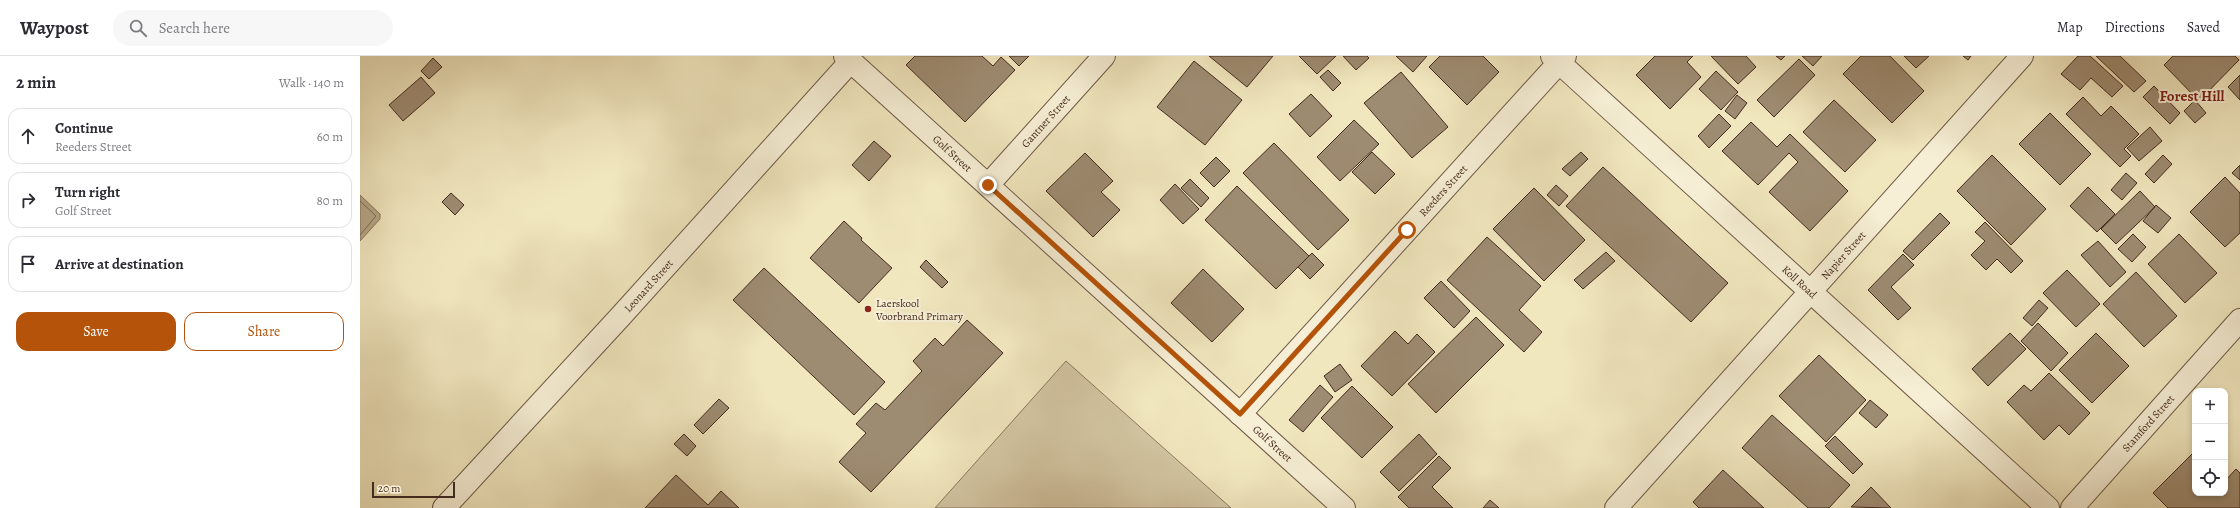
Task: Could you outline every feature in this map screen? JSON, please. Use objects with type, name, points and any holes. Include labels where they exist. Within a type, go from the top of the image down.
[{"type":"street","name":"Gantner Street","points":[[988,185],[1104,56]]},
{"type":"street","name":"Napier Street","points":[[1616,508],[2022,56]]},
{"type":"street","name":"Koll Road","points":[[1559,58],[2048,508]]},
{"type":"street","name":"Reeders Street","points":[[1240,414],[1559,58]]},
{"type":"street","name":"Golf Street","points":[[848,59],[1344,508]]},
{"type":"street","name":"Leonard Street","points":[[444,508],[620,317],[848,59]]},
{"type":"street","name":"Stamford Street","points":[[2072,508],[2240,320]]},
{"type":"shaded area","points":[[1066,361],[1231,508],[935,508]]},
{"type":"water","points":[[360,195],[380,214],[380,219],[360,241]]},
{"type":"building","points":[[915,56],[982,56],[993,66],[1001,57],[1015,70],[965,122],[906,65]]},
{"type":"building","points":[[1009,56],[1029,56],[1019,66]]},
{"type":"building","points":[[1209,56],[1273,56],[1247,87]]},
{"type":"building","points":[[1299,56],[1336,56],[1317,74]]},
{"type":"building","points":[[1343,56],[1367,56],[1369,58],[1356,70]]},
{"type":"building","points":[[1396,56],[1427,56],[1413,72]]},
{"type":"building","points":[[1440,56],[1483,56],[1499,72],[1467,105],[1429,67]]},
{"type":"building","points":[[1655,56],[1693,56],[1687,62],[1701,77],[1670,109],[1636,75]]},
{"type":"building","points":[[1711,56],[1746,56],[1756,67],[1738,84]]},
{"type":"building","points":[[1776,56],[1785,56],[1781,60]]},
{"type":"building","points":[[1802,56],[1822,56],[1813,66]]},
{"type":"building","points":[[1861,56],[1890,56],[1924,91],[1892,123],[1843,74]]},
{"type":"building","points":[[1904,56],[1929,56],[1916,68]]},
{"type":"building","points":[[1963,56],[1971,56],[1968,60]]},
{"type":"building","points":[[2078,56],[2090,56],[2123,86],[2112,97],[2091,78],[2080,90],[2061,74]]},
{"type":"building","points":[[2096,56],[2120,56],[2146,81],[2134,92]]},
{"type":"building","points":[[2173,56],[2235,56],[2239,60],[2199,101],[2164,65]]},
{"type":"building","points":[[433,58],[442,67],[429,79],[421,71]]},
{"type":"building","points":[[1799,59],[1815,75],[1774,117],[1757,100]]},
{"type":"building","points":[[1194,61],[1242,100],[1205,145],[1157,107]]},
{"type":"building","points":[[1328,70],[1341,83],[1333,91],[1320,77]]},
{"type":"building","points":[[1716,71],[1738,92],[1721,110],[1699,89]]},
{"type":"building","points":[[1401,72],[1448,127],[1412,158],[1364,103]]},
{"type":"building","points":[[2240,75],[2240,100],[2228,87]]},
{"type":"building","points":[[421,77],[435,93],[403,121],[389,105]]},
{"type":"building","points":[[2154,86],[2180,113],[2170,124],[2143,97]]},
{"type":"building","points":[[1311,94],[1332,116],[1310,137],[1289,114]]},
{"type":"building","points":[[1737,95],[1747,103],[1735,119],[1725,111]]},
{"type":"building","points":[[2083,97],[2101,116],[2111,106],[2139,134],[2124,149],[2131,156],[2120,167],[2066,114]]},
{"type":"building","points":[[1834,100],[1876,140],[1845,172],[1803,132]]},
{"type":"building","points":[[2195,100],[2206,113],[2195,123],[2184,111]]},
{"type":"building","points":[[2050,113],[2091,154],[2060,185],[2019,144]]},
{"type":"building","points":[[1719,114],[1731,126],[1709,148],[1698,136]]},
{"type":"building","points":[[1354,120],[1379,144],[1340,181],[1317,157]]},
{"type":"building","points":[[1751,122],[1777,147],[1790,134],[1848,191],[1810,231],[1769,192],[1798,162],[1789,153],[1758,185],[1722,151]]},
{"type":"building","points":[[2150,127],[2162,141],[2139,161],[2127,148]]},
{"type":"building","points":[[874,141],[891,156],[869,181],[852,165]]},
{"type":"building","points":[[1274,143],[1349,220],[1318,250],[1243,173]]},
{"type":"building","points":[[1372,152],[1395,174],[1375,194],[1352,172]]},
{"type":"building","points":[[1581,152],[1588,159],[1570,176],[1562,169]]},
{"type":"building","points":[[1085,153],[1113,181],[1101,192],[1120,210],[1093,237],[1046,191]]},
{"type":"building","points":[[1992,155],[2046,209],[2011,245],[1957,191]]},
{"type":"building","points":[[2163,155],[2172,164],[2154,183],[2145,174]]},
{"type":"building","points":[[1216,157],[1230,171],[1214,187],[1200,173]]},
{"type":"building","points":[[2240,165],[2240,180],[2232,173]]},
{"type":"building","points":[[1603,167],[1728,283],[1691,322],[1566,206]]},
{"type":"building","points":[[2126,173],[2137,183],[2122,200],[2111,190]]},
{"type":"building","points":[[2225,177],[2240,193],[2240,233],[2225,247],[2190,212]]},
{"type":"building","points":[[1190,179],[1209,198],[1201,207],[1181,188]]},
{"type":"building","points":[[1175,184],[1199,209],[1183,224],[1160,200]]},
{"type":"building","points":[[1556,185],[1568,196],[1559,206],[1547,195]]},
{"type":"building","points":[[1237,186],[1309,256],[1276,289],[1205,220]]},
{"type":"building","points":[[2088,187],[2115,214],[2097,232],[2070,206]]},
{"type":"building","points":[[1534,188],[1585,240],[1544,281],[1493,229]]},
{"type":"building","points":[[2140,191],[2155,207],[2116,244],[2101,229]]},
{"type":"building","points":[[451,193],[464,205],[455,215],[442,202]]},
{"type":"building","points":[[2156,205],[2171,218],[2158,233],[2143,221]]},
{"type":"building","points":[[1940,213],[1950,223],[1913,260],[1903,251]]},
{"type":"building","points":[[844,221],[862,238],[861,240],[892,268],[859,303],[810,258]]},
{"type":"building","points":[[1985,222],[2023,261],[2011,273],[1997,259],[1986,270],[1971,255],[1985,241],[1975,232]]},
{"type":"building","points":[[2133,234],[2146,247],[2132,262],[2118,249]]},
{"type":"building","points":[[2179,234],[2217,273],[2185,303],[2148,264]]},
{"type":"building","points":[[1487,237],[1541,286],[1519,310],[1542,332],[1524,352],[1447,280]]},
{"type":"building","points":[[2098,241],[2126,272],[2110,287],[2081,255]]},
{"type":"building","points":[[1606,252],[1615,261],[1583,289],[1574,280]]},
{"type":"building","points":[[1312,253],[1324,265],[1310,279],[1298,267]]},
{"type":"building","points":[[1903,254],[1914,265],[1891,287],[1911,308],[1898,320],[1868,290]]},
{"type":"building","points":[[926,260],[948,282],[942,288],[920,267]]},
{"type":"building","points":[[764,268],[885,382],[854,415],[733,300]]},
{"type":"building","points":[[1203,269],[1244,309],[1212,342],[1171,303]]},
{"type":"building","points":[[2067,270],[2100,304],[2076,327],[2043,293]]},
{"type":"building","points":[[2136,272],[2177,316],[2144,347],[2103,304]]},
{"type":"building","points":[[1441,281],[1470,311],[1454,328],[1424,298]]},
{"type":"building","points":[[2039,300],[2048,308],[2032,326],[2023,318]]},
{"type":"building","points":[[1476,317],[1504,345],[1436,413],[1408,384]]},
{"type":"building","points":[[967,320],[1003,353],[871,492],[839,462],[866,433],[856,424],[876,403],[885,410],[922,371],[913,361],[935,338],[943,346]]},
{"type":"building","points":[[2038,323],[2068,353],[2051,371],[2021,341]]},
{"type":"building","points":[[1395,331],[1408,344],[1417,334],[1435,352],[1392,396],[1361,366]]},
{"type":"building","points":[[2010,333],[2026,349],[1988,386],[1972,369]]},
{"type":"building","points":[[2096,333],[2129,366],[2092,403],[2059,370]]},
{"type":"building","points":[[1819,355],[1866,400],[1826,442],[1779,396]]},
{"type":"building","points":[[1340,364],[1352,380],[1335,392],[1324,376]]},
{"type":"building","points":[[2049,373],[2090,413],[2069,435],[2059,425],[2044,440],[2007,402],[2024,385],[2031,391]]},
{"type":"building","points":[[1320,385],[1333,397],[1303,432],[1289,420]]},
{"type":"building","points":[[1352,386],[1393,427],[1362,458],[1321,418]]},
{"type":"building","points":[[719,399],[729,408],[703,434],[694,425]]},
{"type":"building","points":[[1870,400],[1888,415],[1876,428],[1859,413]]},
{"type":"building","points":[[1772,415],[1850,485],[1829,508],[1808,508],[1742,448]]},
{"type":"building","points":[[684,434],[696,446],[687,456],[674,444]]},
{"type":"building","points":[[1419,434],[1437,454],[1399,491],[1380,472]]},
{"type":"building","points":[[1835,436],[1863,464],[1853,474],[1825,446]]},
{"type":"building","points":[[2192,454],[2192,496],[2228,496],[2228,478],[2236,469],[2240,473],[2240,508],[2168,508],[2153,493]]},
{"type":"building","points":[[1439,456],[1451,468],[1432,487],[1453,508],[1409,508],[1398,497]]},
{"type":"building","points":[[1723,470],[1764,508],[1699,508],[1693,502]]},
{"type":"building","points":[[676,475],[708,505],[721,491],[739,508],[645,508]]},
{"type":"building","points":[[1871,487],[1891,508],[1851,507]]},
{"type":"building","points":[[1490,500],[1499,508],[1483,508]]},
{"type":"place","name":"Laerskool Voorbrand Primary","points":[[868,309]]},
{"type":"district","name":"Forest Hill","points":[[2192,96]]},
{"type":"route","points":[[988,185],[1240,414],[1407,230]]}]
